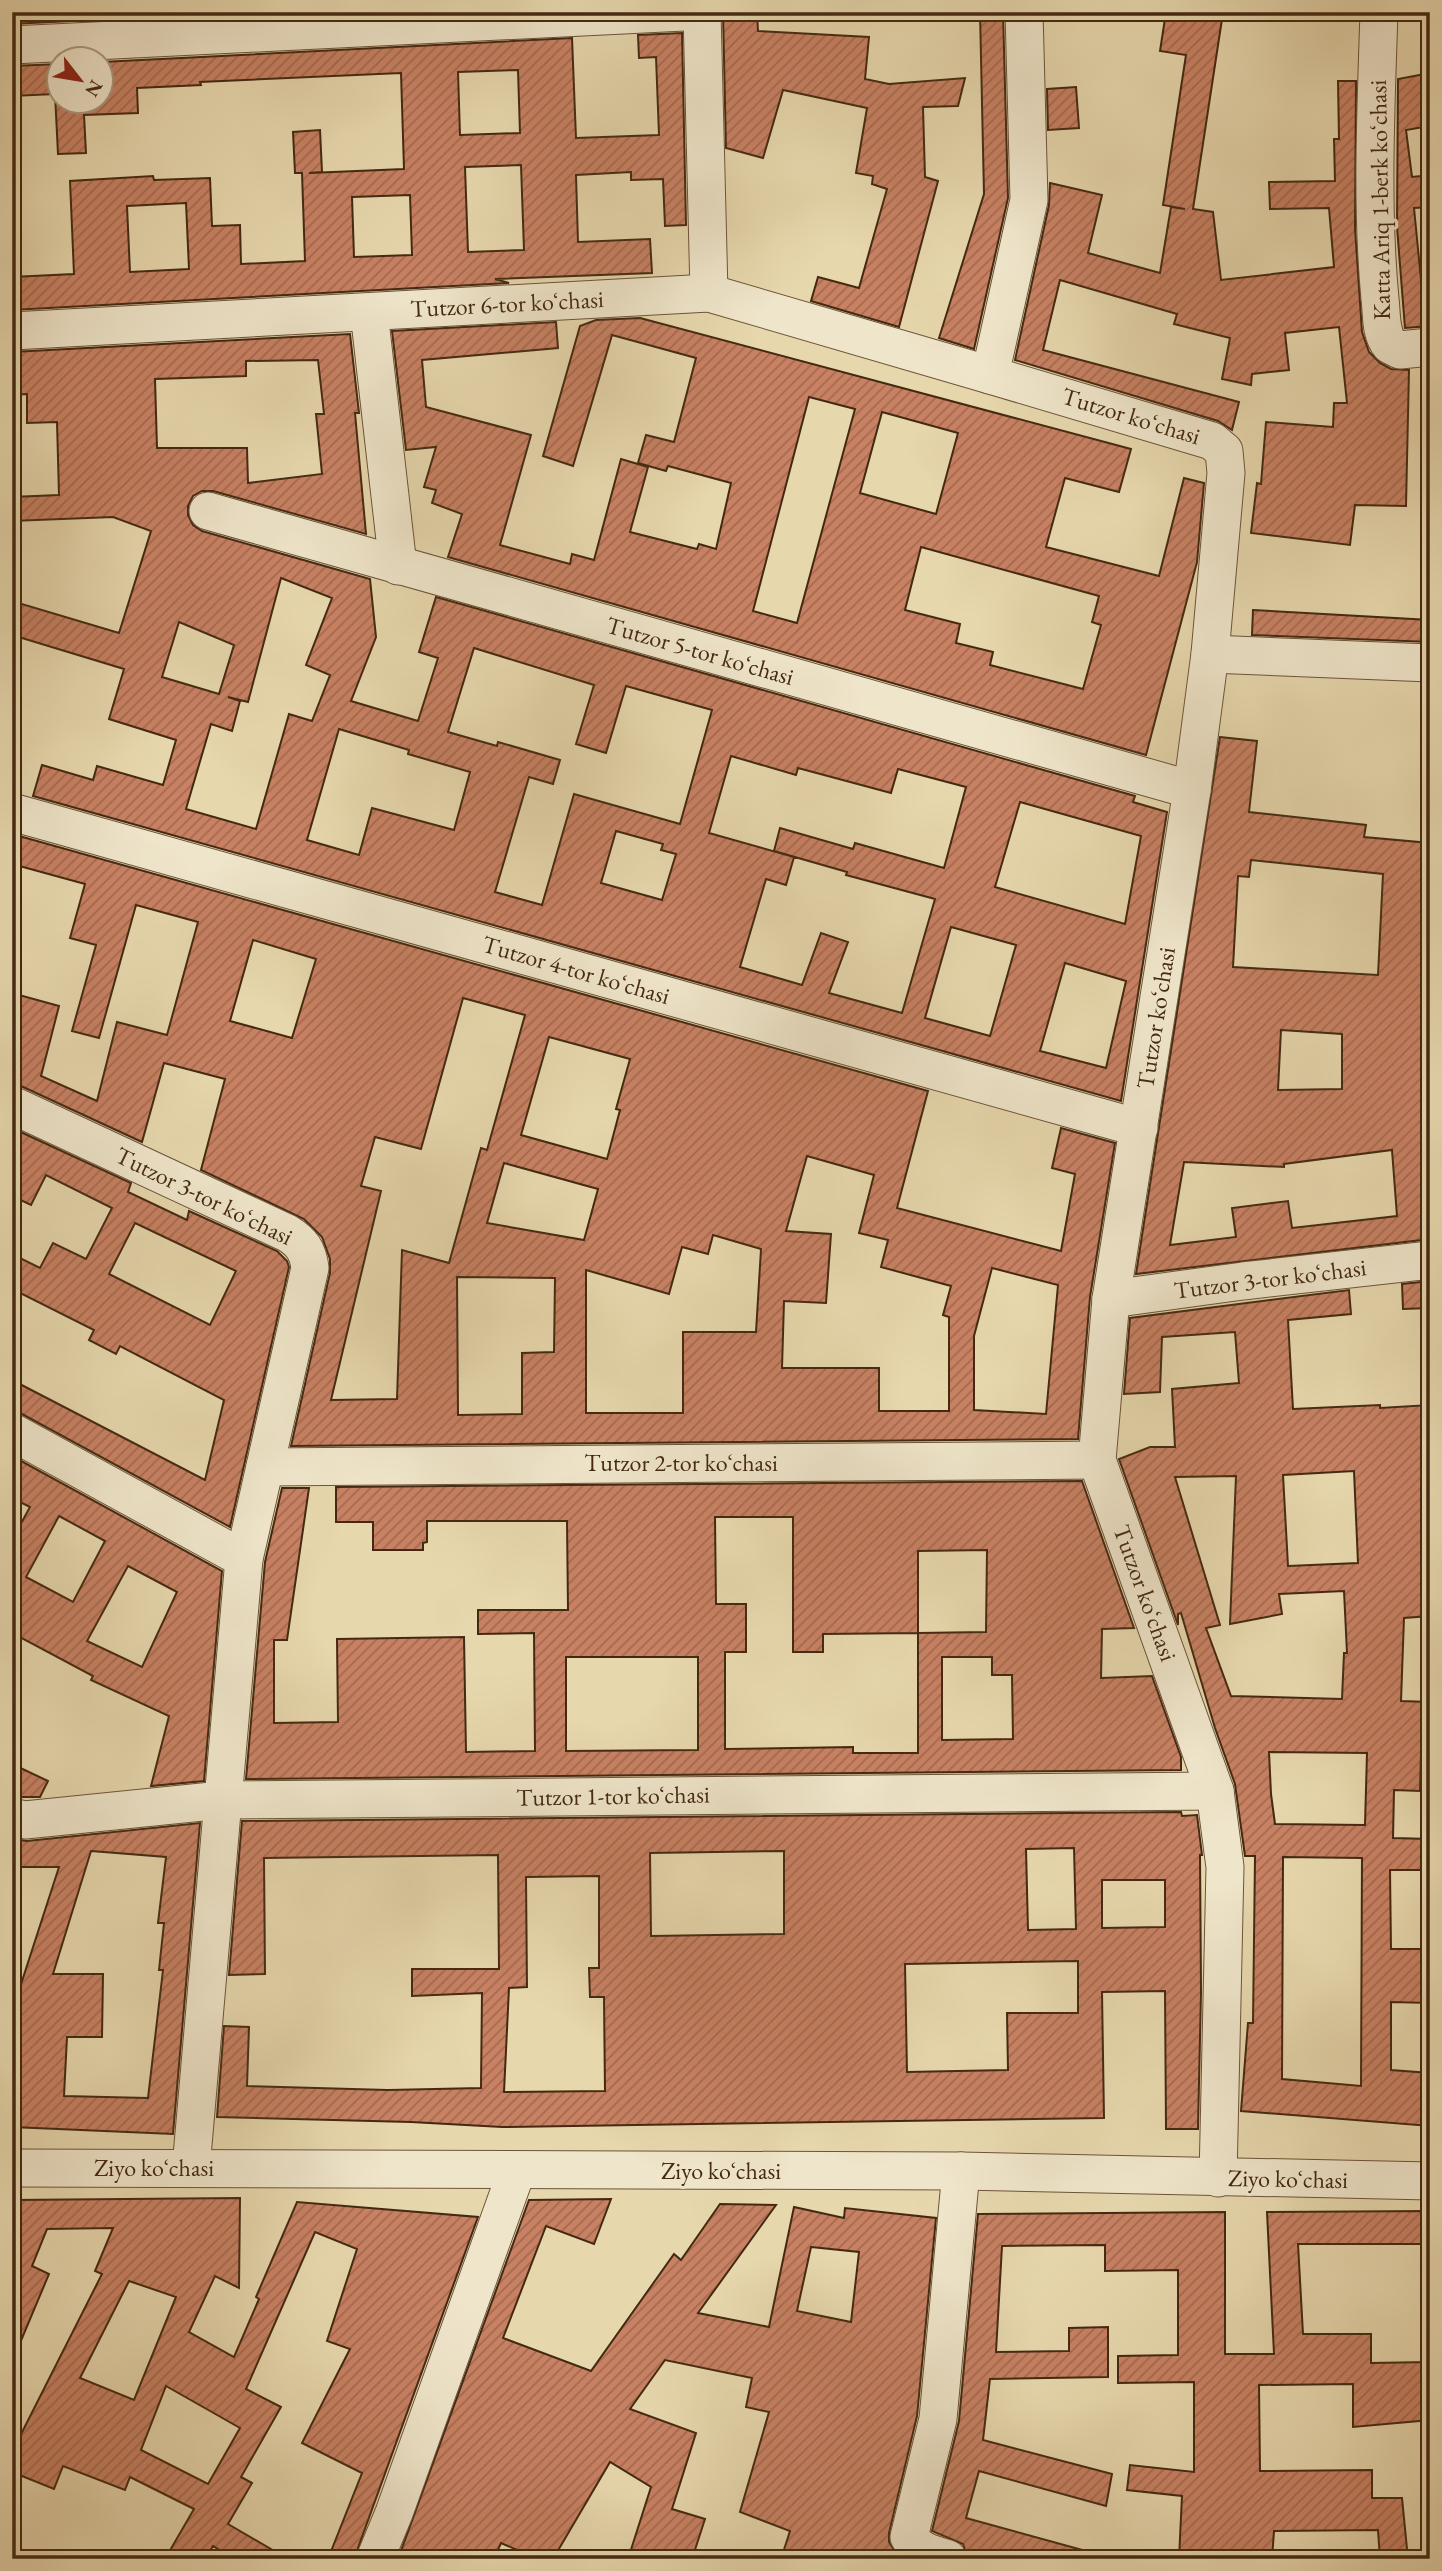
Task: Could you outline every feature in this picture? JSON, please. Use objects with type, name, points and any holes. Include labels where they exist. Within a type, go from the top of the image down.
[{"type":"street","points":[[12,45],[684,12]]},
{"type":"street","points":[[702,12],[709,293]]},
{"type":"street","points":[[990,374],[1030,200],[1024,12]]},
{"type":"street","name":"Katta Ariq 1-berk koʻchasi","points":[[1379,12],[1375,125],[1377,273],[1384,333],[1390,345],[1400,350],[1430,347]]},
{"type":"street","name":"Tutzor 6-tor koʻchasi","points":[[12,331],[709,293],[990,374]]},
{"type":"street","points":[[369,312],[398,565]]},
{"type":"street","name":"Tutzor koʻchasi","points":[[990,374],[1212,441],[1224,451],[1226,473],[1210,654],[1192,790],[1111,1299],[1097,1460],[1214,1791],[1226,1867],[1218,2178]]},
{"type":"street","name":"Tutzor 5-tor koʻchasi","points":[[208,511],[1192,790]]},
{"type":"street","points":[[1210,654],[1430,663]]},
{"type":"street","name":"Tutzor 4-tor koʻchasi","points":[[12,812],[1139,1128]]},
{"type":"street","name":"Tutzor 3-tor koʻchasi","points":[[12,1105],[288,1233],[304,1245],[310,1268],[244,1559],[191,2168]]},
{"type":"street","name":"Tutzor 3-tor koʻchasi","points":[[1111,1299],[1430,1260]]},
{"type":"street","points":[[12,1433],[244,1559]]},
{"type":"street","name":"Tutzor 2-tor koʻchasi","points":[[265,1467],[1097,1460]]},
{"type":"street","name":"Tutzor 1-tor koʻchasi","points":[[12,1817],[24,1820],[222,1800],[1214,1791]]},
{"type":"street","name":"Ziyo koʻchasi","points":[[12,2168],[961,2171],[1430,2181]]},
{"type":"street","points":[[375,2559],[394,2514],[517,2170]]},
{"type":"street","points":[[948,2559],[925,2551],[909,2537],[911,2519],[937,2418],[961,2171]]},
{"type":"building","points":[[12,12],[251,12],[12,24]]},
{"type":"building","points":[[723,12],[757,12],[758,31],[869,37],[865,79],[889,84],[965,78],[958,106],[923,107],[925,177],[938,181],[899,327],[811,301],[818,277],[859,288],[887,189],[872,184],[873,176],[856,173],[867,108],[783,90],[763,158],[726,148]]},
{"type":"building","points":[[980,12],[1003,12],[1008,198],[974,349],[939,338],[984,194]]},
{"type":"building","points":[[1166,12],[1222,19],[1193,209],[1213,212],[1221,280],[1334,267],[1329,208],[1270,209],[1269,182],[1335,181],[1334,139],[1339,139],[1338,81],[1356,81],[1355,228],[1362,332],[1369,352],[1380,363],[1391,369],[1409,370],[1406,506],[1355,505],[1350,545],[1251,533],[1257,483],[1261,484],[1266,422],[1333,427],[1334,403],[1347,403],[1339,327],[1285,333],[1289,370],[1252,374],[1251,385],[1222,379],[1230,338],[1174,324],[1177,314],[1060,280],[1043,350],[1239,402],[1232,430],[1218,421],[1015,360],[1049,205],[1050,183],[1102,195],[1088,253],[1160,273],[1171,207],[1185,209],[1163,205],[1186,55],[1160,51]]},
{"type":"building","points":[[682,33],[686,225],[665,226],[663,179],[631,180],[631,172],[576,175],[578,242],[650,239],[652,273],[495,279],[509,283],[12,310],[12,277],[74,274],[70,181],[153,176],[154,180],[210,178],[212,226],[240,225],[241,264],[305,261],[302,173],[295,173],[293,132],[320,130],[322,172],[309,173],[404,169],[401,73],[200,82],[201,85],[137,88],[138,113],[116,114],[116,61],[572,38],[576,138],[659,135],[656,57],[639,58],[638,35]],"holes":[[[518,70],[520,133],[460,135],[458,72]],[[521,165],[524,250],[468,252],[465,167]],[[410,195],[412,255],[354,257],[352,197]],[[186,203],[189,269],[130,272],[127,206]]]},
{"type":"building","points":[[46,65],[46,94],[12,96],[12,66]]},
{"type":"building","points":[[1430,73],[1430,126],[1406,130],[1412,177],[1430,175],[1430,207],[1414,208],[1423,300],[1430,299],[1430,326],[1405,328],[1397,227],[1398,79]]},
{"type":"building","points":[[1076,87],[1079,128],[1048,130],[1047,89]]},
{"type":"building","points":[[56,116],[84,116],[86,153],[58,154]]},
{"type":"building","points":[[640,318],[1131,449],[1119,492],[1065,478],[1046,547],[1159,576],[1184,478],[1204,483],[1197,562],[1146,755],[448,557],[462,514],[432,503],[436,490],[424,487],[436,447],[406,450],[392,331],[556,322],[558,348],[422,360],[426,407],[531,435],[500,545],[570,564],[572,554],[594,560],[621,459],[648,467],[630,532],[697,549],[699,544],[716,549],[731,483],[668,466],[666,471],[638,463],[646,435],[674,442],[696,358],[612,335],[573,466],[543,456],[580,326],[596,320]],"holes":[[[809,397],[855,409],[797,623],[753,611]],[[882,412],[958,433],[936,514],[860,493]],[[921,547],[1099,596],[1092,622],[1101,625],[1083,689],[990,665],[993,652],[956,643],[960,624],[905,610]]]},
{"type":"building","points":[[350,334],[359,413],[355,413],[366,534],[213,491],[202,491],[193,496],[188,506],[188,515],[193,525],[202,531],[370,579],[376,637],[351,701],[418,721],[438,658],[419,652],[436,597],[1135,796],[1133,802],[1167,812],[1121,1101],[33,796],[42,765],[93,780],[97,766],[163,785],[176,740],[109,719],[124,669],[12,635],[12,601],[119,633],[151,531],[113,517],[12,521],[12,497],[59,495],[57,422],[27,423],[27,394],[12,395],[12,352]],"holes":[[[318,360],[324,414],[316,414],[322,474],[248,483],[247,448],[157,448],[155,379],[246,376],[246,361]],[[281,578],[332,598],[306,665],[330,675],[312,721],[289,714],[256,829],[186,809],[211,724],[232,731],[240,701],[228,697],[248,702]],[[179,622],[234,645],[219,694],[162,677]],[[474,648],[594,685],[576,744],[606,753],[626,686],[712,710],[680,824],[574,794],[542,905],[495,892],[529,777],[553,784],[560,760],[498,742],[497,746],[448,732]],[[339,729],[409,750],[408,754],[470,772],[454,830],[372,808],[359,855],[307,840]],[[731,756],[796,775],[798,768],[891,793],[898,769],[966,787],[944,868],[855,843],[853,849],[780,828],[774,851],[847,872],[846,875],[935,899],[902,1013],[829,993],[848,942],[821,933],[802,985],[740,967],[766,879],[786,885],[794,857],[709,833]],[[1020,802],[1141,836],[1125,924],[995,887]],[[616,831],[663,844],[661,850],[676,854],[662,900],[601,883]],[[951,927],[1016,945],[990,1036],[925,1018]],[[1065,963],[1126,981],[1106,1068],[1040,1051]]]},
{"type":"building","points":[[1253,610],[1430,620],[1430,642],[1252,635]]},
{"type":"building","points":[[1220,737],[1257,741],[1249,812],[1366,825],[1364,837],[1430,843],[1430,1090],[1421,1090],[1430,1194],[1430,1239],[1136,1274]],"holes":[[[1251,860],[1383,874],[1378,975],[1233,967],[1238,876],[1249,877]],[[1281,1030],[1342,1034],[1342,1089],[1278,1090]],[[1392,1150],[1397,1216],[1292,1228],[1288,1201],[1232,1208],[1236,1237],[1170,1245],[1184,1162],[1284,1167],[1284,1164]]]},
{"type":"building","points":[[12,834],[928,1091],[897,1208],[1061,1251],[1075,1174],[1052,1168],[1061,1128],[1115,1143],[1090,1297],[1078,1439],[291,1446],[330,1273],[330,1259],[322,1237],[304,1219],[201,1170],[225,1079],[164,1063],[142,1142],[12,1084],[12,993],[59,1006],[41,1076],[97,1101],[117,1022],[167,1035],[198,922],[136,905],[99,1038],[72,1031],[96,945],[70,938],[85,884],[12,864]],"holes":[[[253,940],[316,959],[292,1038],[230,1021]],[[463,998],[525,1015],[487,1150],[481,1148],[449,1263],[402,1250],[397,1399],[331,1400],[381,1191],[361,1186],[375,1137],[421,1149]],[[549,1037],[630,1059],[616,1109],[620,1110],[607,1159],[521,1135]],[[807,1156],[874,1175],[859,1233],[888,1240],[881,1267],[951,1286],[943,1315],[949,1317],[949,1411],[879,1411],[879,1368],[782,1368],[784,1301],[826,1303],[831,1234],[786,1231]],[[504,1163],[598,1189],[584,1240],[487,1223]],[[713,1235],[761,1249],[756,1332],[683,1332],[683,1413],[586,1413],[586,1270],[669,1294],[682,1247],[708,1254]],[[992,1268],[1058,1285],[1046,1414],[974,1410],[974,1336]],[[457,1277],[555,1278],[554,1352],[522,1353],[522,1414],[458,1415]]]},
{"type":"building","points":[[12,1128],[131,1183],[128,1192],[187,1220],[189,1211],[277,1251],[287,1261],[289,1267],[230,1527],[12,1411],[12,1380],[205,1480],[224,1400],[120,1346],[116,1354],[89,1340],[94,1330],[12,1289],[12,1254],[40,1268],[53,1243],[86,1259],[112,1208],[46,1175],[31,1205],[12,1196]],"holes":[[[135,1223],[236,1271],[210,1325],[109,1274]]]},
{"type":"building","points":[[1430,1281],[1430,1308],[1403,1309],[1402,1284]]},
{"type":"building","points":[[1349,1290],[1351,1314],[1288,1320],[1293,1409],[1430,1405],[1430,1616],[1404,1618],[1401,1701],[1430,1702],[1430,1753],[1421,1752],[1420,1791],[1394,1790],[1393,1838],[1430,1839],[1430,1870],[1390,1870],[1391,1949],[1421,1949],[1422,1961],[1430,1962],[1430,2003],[1391,2002],[1391,2070],[1430,2073],[1430,2126],[1241,2111],[1248,2023],[1253,2023],[1255,1856],[1245,1856],[1235,1784],[1215,1728],[1181,1613],[1178,1614],[1178,1625],[1119,1459],[1150,1447],[1175,1447],[1172,1389],[1239,1383],[1235,1332],[1162,1337],[1160,1392],[1124,1394],[1130,1318]],"holes":[[[1354,1471],[1358,1563],[1288,1566],[1283,1475]],[[1236,1476],[1230,1624],[1282,1614],[1279,1594],[1344,1591],[1347,1653],[1344,1653],[1342,1699],[1231,1696],[1206,1628],[1220,1625],[1175,1477]],[[1269,1752],[1367,1753],[1365,1825],[1275,1824]],[[1283,1857],[1362,1858],[1361,2086],[1282,2079]]]},
{"type":"building","points":[[12,1456],[222,1571],[204,1781],[151,1786],[169,1716],[91,1680],[93,1676],[12,1633],[12,1540],[30,1507],[12,1498]],"holes":[[[59,1516],[105,1541],[73,1602],[26,1577]],[[128,1566],[177,1592],[142,1667],[87,1641]]]},
{"type":"building","points":[[1082,1481],[1134,1628],[1102,1629],[1101,1678],[1152,1676],[1181,1757],[1181,1770],[246,1779],[265,1562],[282,1488],[309,1488],[287,1640],[274,1640],[274,1723],[338,1722],[337,1639],[464,1637],[466,1752],[535,1751],[534,1633],[478,1634],[478,1610],[568,1610],[567,1521],[427,1521],[427,1542],[423,1543],[423,1550],[373,1550],[373,1522],[336,1522],[336,1487]],"holes":[[[715,1517],[793,1517],[793,1652],[823,1652],[823,1634],[918,1633],[918,1753],[853,1753],[853,1747],[725,1749],[725,1652],[746,1652],[746,1604],[716,1604]],[[987,1550],[986,1632],[918,1633],[918,1551]],[[566,1657],[698,1657],[698,1750],[566,1751]],[[942,1657],[992,1657],[992,1675],[1012,1675],[1013,1739],[942,1740]]]},
{"type":"building","points":[[12,1764],[48,1781],[40,1797],[12,1797]]},
{"type":"building","points":[[1181,1812],[1182,1816],[1197,1815],[1202,1855],[1198,2129],[1166,2129],[1165,1991],[1102,1992],[1104,2118],[502,2127],[217,2117],[224,2026],[249,2027],[247,2086],[388,2090],[481,2088],[482,1993],[412,1996],[412,1969],[499,1969],[498,1855],[264,1858],[265,1974],[229,1975],[242,1821]],"holes":[[[1074,1848],[1076,1929],[1028,1930],[1026,1849]],[[784,1851],[784,1934],[651,1936],[650,1853]],[[599,1876],[599,1968],[589,1968],[590,1997],[604,1997],[605,2091],[504,2092],[509,1988],[527,1987],[526,1877]],[[1102,1880],[1165,1880],[1165,1927],[1102,1928]],[[1078,1961],[1078,2013],[1007,2013],[1008,2070],[907,2072],[905,1964]]]},
{"type":"building","points":[[200,1823],[173,2134],[12,2127],[12,2012],[59,1867],[12,1867],[12,1839],[27,1841]],"holes":[[[91,1851],[166,1857],[158,1923],[164,1923],[159,1970],[163,1970],[148,2098],[64,2096],[67,2037],[102,2037],[103,1974],[53,1974]]]},
{"type":"building","points":[[240,2198],[239,2288],[215,2276],[189,2332],[234,2357],[259,2299],[256,2297],[297,2202],[478,2217],[354,2559],[328,2559],[362,2473],[302,2443],[350,2349],[327,2341],[357,2249],[315,2232],[246,2389],[281,2407],[241,2477],[252,2483],[228,2524],[288,2559],[234,2559],[213,2546],[205,2559],[165,2559],[194,2509],[130,2477],[125,2490],[63,2466],[54,2489],[12,2472],[12,2452],[102,2274],[95,2271],[113,2228],[47,2229],[32,2266],[49,2274],[12,2362],[12,2200]],"holes":[[[129,2281],[176,2297],[134,2400],[80,2378]],[[166,2386],[240,2428],[208,2484],[141,2450]]]},
{"type":"building","points":[[611,2199],[594,2244],[546,2226],[503,2338],[591,2371],[674,2254],[681,2260],[720,2204],[776,2205],[698,2313],[769,2327],[794,2207],[844,2218],[845,2208],[936,2218],[917,2416],[889,2533],[889,2542],[900,2559],[781,2559],[790,2531],[740,2512],[769,2412],[746,2407],[752,2378],[665,2360],[630,2409],[696,2433],[672,2509],[705,2519],[692,2559],[628,2559],[651,2487],[610,2462],[553,2559],[538,2559],[501,2543],[494,2559],[398,2559],[529,2200]],"holes":[[[811,2247],[859,2252],[851,2322],[797,2311]]]},
{"type":"building","points":[[1430,2211],[1430,2244],[1298,2244],[1303,2334],[1371,2334],[1371,2363],[1430,2362],[1430,2420],[1353,2427],[1353,2384],[1259,2385],[1260,2471],[1372,2470],[1372,2498],[1402,2498],[1408,2559],[1380,2559],[1378,2530],[1274,2531],[1272,2559],[1179,2559],[1182,2496],[1127,2490],[1130,2465],[1194,2472],[1194,2382],[1118,2383],[1118,2356],[1178,2355],[1178,2270],[1105,2271],[1105,2245],[1002,2246],[996,2352],[1069,2351],[1069,2328],[1108,2327],[1108,2377],[990,2379],[983,2440],[1112,2474],[1106,2506],[979,2471],[966,2518],[1086,2551],[1085,2559],[968,2559],[963,2544],[932,2531],[959,2421],[978,2214],[1225,2212],[1225,2354],[1274,2354],[1267,2212]]}]
